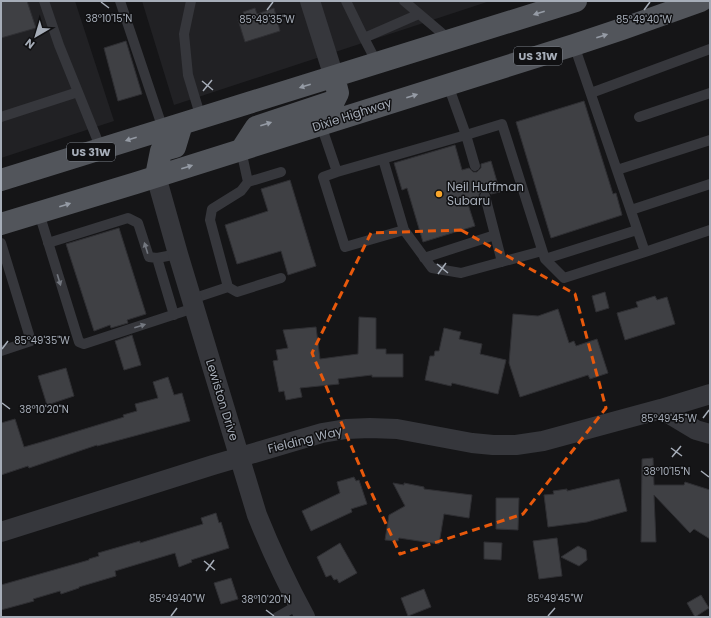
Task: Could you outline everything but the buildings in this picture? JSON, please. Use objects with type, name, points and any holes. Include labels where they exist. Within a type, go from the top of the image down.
[{"type":"main road","name":"US 31W","points":[[1,180],[576,1]]},
{"type":"main road","name":"Dixie Highway","points":[[1,224],[321,125],[705,3]]},
{"type":"main road","points":[[241,150],[256,127],[334,101],[338,93],[334,77]]},
{"type":"main road","points":[[156,176],[161,151],[175,147],[182,124]]},
{"type":"street","points":[[310,1],[334,77]]},
{"type":"street","name":"Lewiston Drive","points":[[156,176],[257,515],[274,557],[302,611]]},
{"type":"street","name":"Fielding Way","points":[[1,532],[213,465],[322,433],[346,429],[370,428],[404,430],[472,443],[516,445],[543,441],[710,394]]},
{"type":"street","points":[[661,409],[690,426],[710,434]]},
{"type":"lane","points":[[44,1],[59,45],[101,149]]},
{"type":"lane","points":[[120,1],[182,124]]},
{"type":"lane","points":[[182,124],[188,75],[184,34],[191,1]]},
{"type":"lane","points":[[346,1],[377,63]]},
{"type":"lane","points":[[404,1],[450,40]]},
{"type":"lane","points":[[364,38],[419,14]]},
{"type":"lane","points":[[574,45],[644,252]]},
{"type":"lane","points":[[591,93],[710,48]]},
{"type":"lane","points":[[448,85],[466,135],[475,166]]},
{"type":"lane","points":[[1,117],[78,92]]},
{"type":"lane","points":[[639,117],[710,93]]},
{"type":"lane","points":[[404,230],[345,247],[323,177],[502,124],[544,255],[564,278],[710,230]]},
{"type":"lane","points":[[321,125],[337,172]]},
{"type":"lane","points":[[617,170],[710,140]]},
{"type":"lane","points":[[241,150],[248,182]]},
{"type":"lane","points":[[383,159],[404,230],[432,268],[461,273],[502,262],[544,255],[637,230]]},
{"type":"lane","points":[[280,172],[248,182],[242,191],[212,209],[210,220],[228,287],[237,292],[281,278]]},
{"type":"lane","points":[[630,210],[710,184]]},
{"type":"lane","points":[[485,196],[502,262]]},
{"type":"lane","points":[[39,213],[79,342],[84,344],[174,315],[228,287]]},
{"type":"lane","points":[[48,243],[128,218],[138,223],[149,257],[157,258],[178,254]]},
{"type":"lane","points":[[424,258],[495,235]]},
{"type":"lane","points":[[1,243],[31,341],[1,351]]},
{"type":"lane","points":[[157,258],[174,315]]},
{"type":"lane","points":[[277,617],[302,611]]},
{"type":"highlighted area","points":[[461,230],[575,294],[606,408],[523,514],[400,554],[366,481],[312,353],[371,233]]},
{"type":"shaded area","points":[[1,1],[75,1],[114,121],[1,158]]},
{"type":"shaded area","points":[[142,1],[490,1],[174,105]]},
{"type":"place","name":"Neil Huffman Subaru","points":[[439,194]]}]
